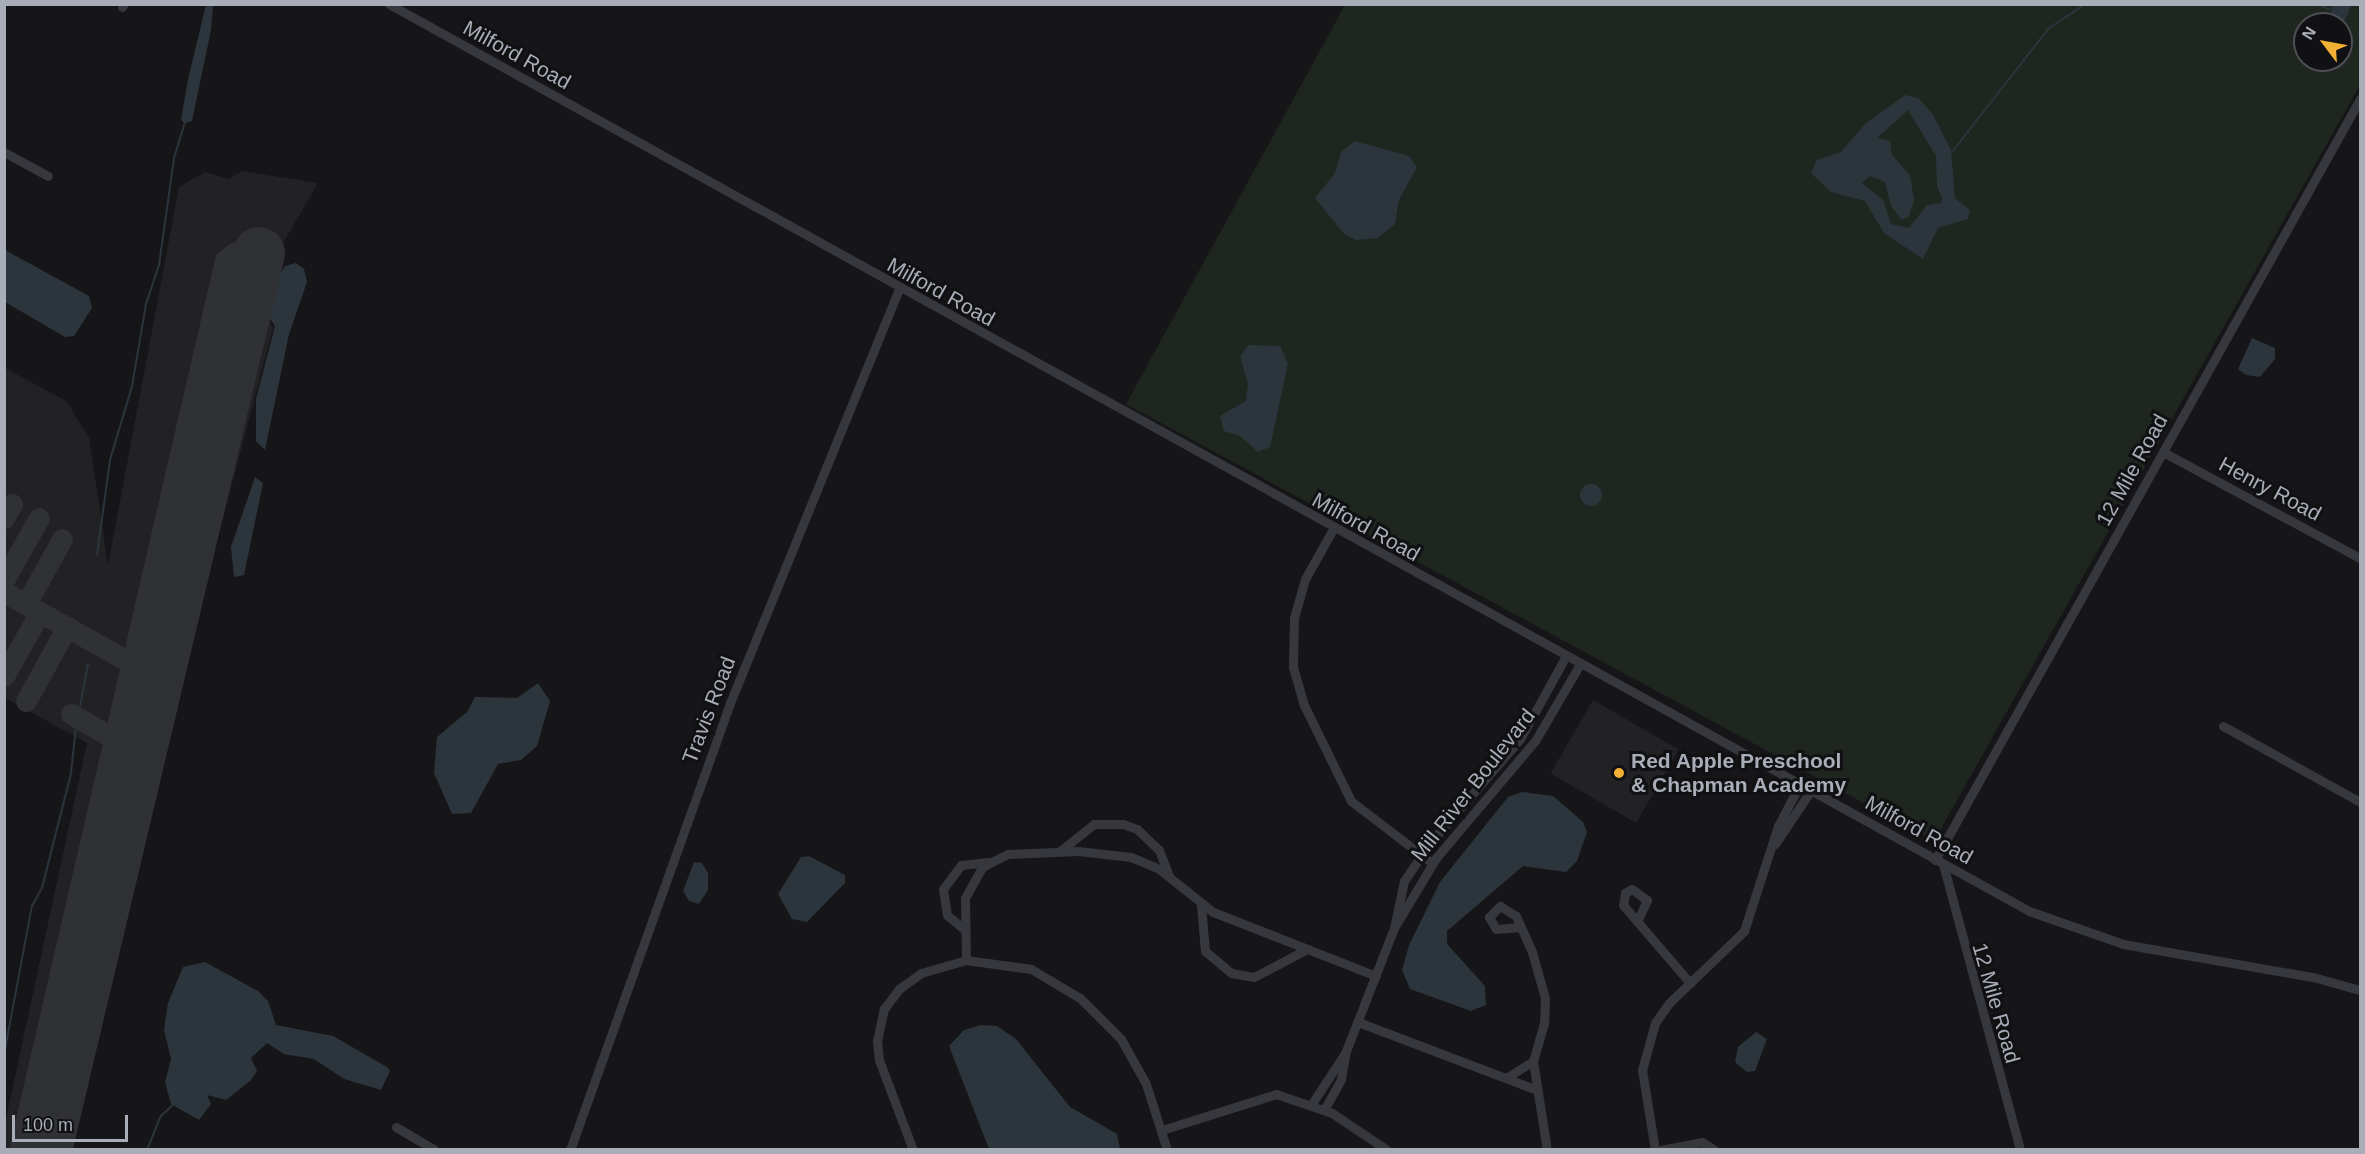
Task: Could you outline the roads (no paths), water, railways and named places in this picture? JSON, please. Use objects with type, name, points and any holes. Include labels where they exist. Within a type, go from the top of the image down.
[{"type":"street","name":"Milford Road","points":[[389,4],[899,290],[1939,862],[2076,931],[2361,990]]},
{"type":"street","name":"12 Mile Road","points":[[2020,1149],[1939,862],[2163,452],[2361,99]]},
{"type":"street","points":[[4,152],[48,176]]},
{"type":"street","name":"Travis Road","points":[[570,1149],[730,703],[899,290]]},
{"type":"street","name":"Henry Road","points":[[2163,452],[2361,558]]},
{"type":"street","points":[[1333,529],[1298,598],[1291,643],[1293,667],[1329,763],[1351,801],[1432,863]]},
{"type":"street","name":"Mill River Boulevard","points":[[1311,1105],[1346,1051],[1394,928],[1404,881],[1420,854],[1520,739],[1566,656]]},
{"type":"street","name":"Mill River Boulevard","points":[[1394,928],[1432,863],[1534,741],[1580,664]]},
{"type":"street","points":[[2223,726],[2361,802]]},
{"type":"street","points":[[1655,1149],[1642,1070],[1645,1050],[1662,1010],[1744,931],[1775,844],[1778,826],[1800,784]]},
{"type":"street","points":[[1775,844],[1811,790]]},
{"type":"street","points":[[1060,851],[1094,824],[1123,824],[1137,829],[1159,850],[1169,876]]},
{"type":"street","points":[[966,930],[947,915],[943,889],[961,865],[988,862],[1008,854],[1060,851],[1131,857],[1169,876],[1201,906],[1307,950],[1376,975]]},
{"type":"street","points":[[966,960],[965,898],[988,862]]},
{"type":"street","points":[[1201,906],[1205,951],[1231,973],[1254,977],[1307,950]]},
{"type":"street","points":[[1638,920],[1690,983]]},
{"type":"street","points":[[1520,927],[1545,998],[1544,1023],[1533,1061],[1547,1149]]},
{"type":"street","points":[[913,1149],[879,1060],[877,1041],[884,1009],[899,989],[921,973],[966,960],[1032,969],[1080,998],[1121,1039],[1146,1084],[1167,1149]]},
{"type":"street","points":[[1358,1022],[1537,1090]]},
{"type":"street","name":"Mill River Boulevard","points":[[1324,1110],[1341,1079],[1346,1051]]},
{"type":"street","points":[[1506,1078],[1533,1061]]},
{"type":"street","points":[[1162,1130],[1276,1094],[1324,1110],[1386,1149]]},
{"type":"street","points":[[396,1127],[435,1149]]},
{"type":"street","points":[[1661,1149],[1702,1142],[1714,1149]]},
{"type":"waterway","points":[[1952,152],[2048,29],[2085,4]]},
{"type":"waterway","points":[[2317,4],[2329,9]]},
{"type":"waterway","points":[[97,555],[110,460],[132,386],[146,304],[159,265],[174,158],[185,123]]},
{"type":"waterway","points":[[80,706],[88,664]]},
{"type":"waterway","points":[[4,1055],[32,906],[42,888],[71,773],[76,726]]},
{"type":"waterway","points":[[147,1150],[161,1116],[173,1105]]},
{"type":"place","name":"Red Apple Preschool & Chapman Academy","points":[[1619,773]]}]
